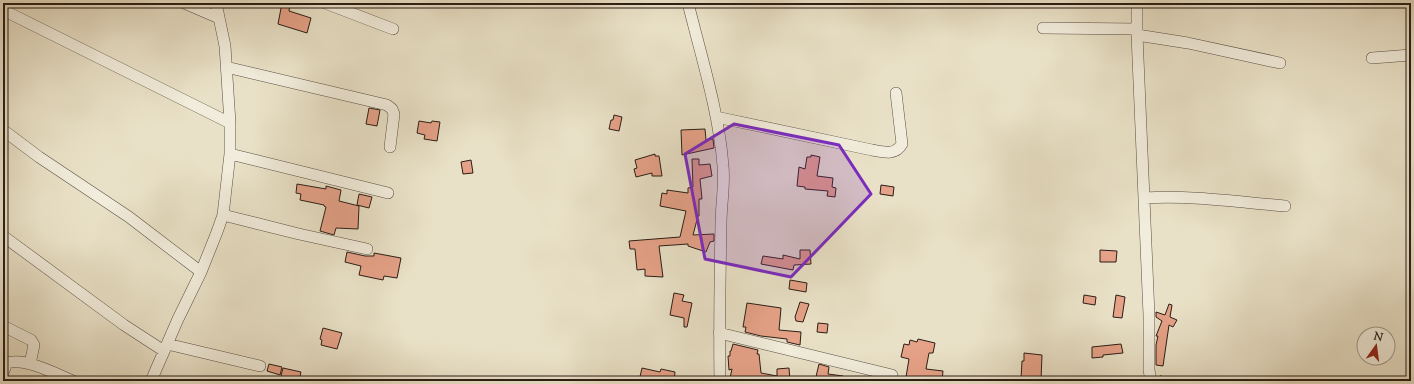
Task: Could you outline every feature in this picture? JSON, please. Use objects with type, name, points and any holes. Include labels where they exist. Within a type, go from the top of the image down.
[{"type":"street","points":[[184,3],[219,18]]},
{"type":"street","points":[[151,381],[201,272],[223,215],[230,154],[230,122],[225,46],[216,3]]},
{"type":"street","points":[[325,3],[393,29]]},
{"type":"street","points":[[688,3],[721,142],[723,168],[719,334],[720,381]]},
{"type":"street","points":[[1137,3],[1149,315],[1149,370],[1151,381]]},
{"type":"street","points":[[3,10],[230,122]]},
{"type":"street","points":[[1043,28],[1137,32],[1280,63]]},
{"type":"street","points":[[1372,58],[1411,55]]},
{"type":"street","points":[[226,67],[387,105],[392,109],[394,114],[390,148]]},
{"type":"street","points":[[716,117],[891,153],[899,149],[902,144],[896,93]]},
{"type":"street","points":[[3,130],[39,157],[129,217],[201,272]]},
{"type":"street","points":[[230,154],[388,193]]},
{"type":"street","points":[[1144,198],[1203,198],[1285,206]]},
{"type":"street","points":[[223,215],[367,249]]},
{"type":"street","points":[[3,236],[124,325],[166,348],[260,366]]},
{"type":"street","points":[[3,326],[31,340],[34,345],[30,364]]},
{"type":"street","points":[[719,334],[892,375]]},
{"type":"street","points":[[3,371],[7,363],[14,361],[30,364],[73,381]]},
{"type":"highlighted area","points":[[734,124],[839,145],[871,194],[791,277],[705,259],[685,154]]},
{"type":"building","points":[[282,3],[290,3],[289,11],[311,18],[307,33],[278,24]]},
{"type":"building","points":[[369,108],[380,110],[377,126],[366,124]]},
{"type":"building","points":[[614,115],[622,117],[619,131],[609,129]]},
{"type":"building","points":[[419,121],[431,123],[432,121],[440,122],[437,141],[424,139],[425,135],[417,133]]},
{"type":"building","points":[[705,129],[706,140],[713,139],[714,148],[682,155],[681,130]]},
{"type":"building","points":[[655,154],[655,156],[659,156],[662,176],[652,176],[652,173],[636,177],[634,169],[637,168],[635,160]]},
{"type":"building","points":[[811,155],[820,157],[817,176],[833,178],[832,187],[836,188],[835,197],[827,196],[828,191],[805,189],[805,187],[797,186],[799,167],[805,169],[807,157],[811,157]]},
{"type":"building","points":[[692,159],[699,159],[699,165],[710,164],[712,176],[700,179],[702,199],[699,199],[699,216],[693,235],[714,234],[714,241],[710,242],[706,252],[688,246],[688,244],[659,246],[663,277],[645,276],[645,269],[637,270],[635,249],[630,249],[629,241],[680,237],[686,211],[660,206],[662,193],[667,194],[667,190],[688,193],[688,188],[693,187]]},
{"type":"building","points":[[471,160],[473,173],[463,174],[461,162]]},
{"type":"building","points":[[297,184],[326,189],[326,186],[341,190],[339,201],[359,206],[358,229],[336,228],[334,235],[320,231],[326,207],[324,205],[300,200],[301,194],[296,193]]},
{"type":"building","points":[[881,185],[894,187],[893,196],[880,194]]},
{"type":"building","points":[[359,194],[372,197],[369,208],[357,205]]},
{"type":"building","points":[[800,250],[810,250],[811,264],[794,265],[793,270],[761,264],[763,256],[783,259],[783,255],[800,259]]},
{"type":"building","points":[[1100,250],[1117,251],[1116,262],[1100,262]]},
{"type":"building","points":[[347,252],[365,256],[374,256],[374,253],[401,258],[397,278],[384,276],[383,280],[359,275],[361,266],[345,262]]},
{"type":"building","points":[[790,280],[807,283],[806,292],[789,289]]},
{"type":"building","points":[[674,293],[684,295],[682,301],[692,303],[687,327],[684,327],[684,318],[670,315]]},
{"type":"building","points":[[1084,295],[1096,297],[1095,305],[1083,303]]},
{"type":"building","points":[[1116,295],[1125,297],[1122,318],[1113,317]]},
{"type":"building","points":[[800,302],[809,304],[803,322],[796,321],[795,317]]},
{"type":"building","points":[[747,303],[781,308],[779,330],[801,332],[800,345],[787,342],[787,339],[761,336],[745,332],[746,327],[743,327]]},
{"type":"building","points":[[1169,304],[1172,305],[1170,317],[1177,320],[1173,327],[1169,325],[1163,366],[1156,365],[1156,345],[1158,336],[1156,336],[1162,321],[1156,317],[1156,312],[1165,315]]},
{"type":"building","points":[[818,323],[828,324],[827,333],[817,332]]},
{"type":"building","points":[[323,328],[342,333],[337,349],[321,345],[322,340],[320,339]]},
{"type":"building","points":[[918,339],[935,343],[933,353],[929,353],[926,369],[943,371],[942,381],[931,381],[906,377],[909,359],[901,357],[904,344],[909,345],[910,340],[917,342]]},
{"type":"building","points":[[733,344],[758,350],[757,354],[759,354],[761,373],[777,376],[777,369],[789,368],[790,381],[748,381],[730,378],[732,369],[729,370],[728,356],[730,356],[730,351]]},
{"type":"building","points":[[1121,344],[1123,353],[1103,355],[1103,357],[1092,358],[1092,347]]},
{"type":"building","points":[[1024,353],[1042,355],[1041,380],[1021,379]]},
{"type":"building","points":[[269,364],[282,367],[280,375],[267,371]]},
{"type":"building","points":[[819,364],[829,367],[828,374],[843,376],[843,381],[815,381]]},
{"type":"building","points":[[283,368],[301,372],[299,381],[280,380]]},
{"type":"building","points":[[642,368],[660,372],[661,369],[675,372],[674,381],[639,381]]}]
